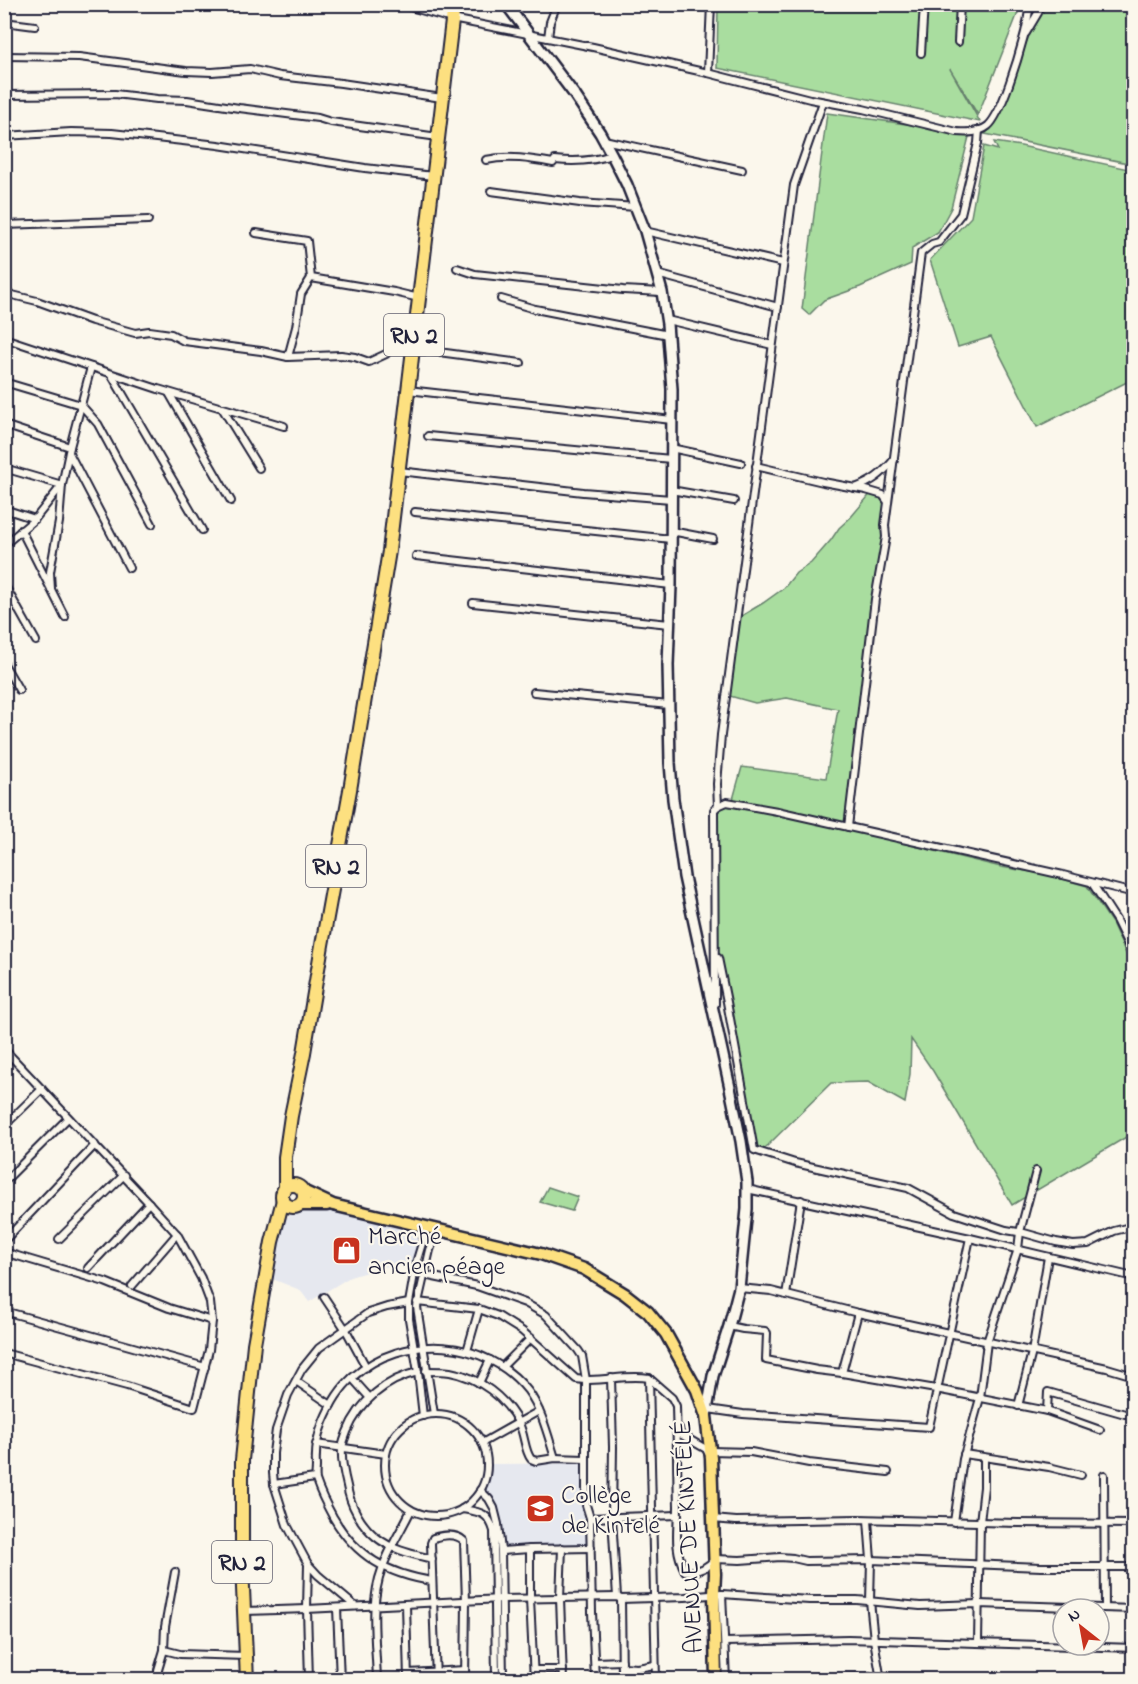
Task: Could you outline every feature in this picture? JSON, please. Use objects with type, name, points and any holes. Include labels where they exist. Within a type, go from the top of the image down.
[{"type":"highway","name":"RN 2","points":[[247,1680],[241,1543],[242,1460],[254,1344],[272,1242],[292,1196],[285,1162],[295,1091],[304,1053],[350,790],[389,551],[454,4]]},
{"type":"main road","name":"AVENUE DE KINTÉLÉ","points":[[292,1196],[541,1254],[574,1265],[612,1285],[648,1312],[666,1334],[707,1412],[718,1594],[716,1680]]},
{"type":"street","points":[[400,4],[452,19],[708,73],[823,102],[970,133],[989,125],[997,113],[1024,36],[1030,4]]},
{"type":"street","points":[[506,4],[574,94],[612,155],[627,185],[645,231],[662,292],[667,320],[672,390],[670,763],[676,830],[741,1141],[747,1189],[739,1288],[713,1376],[707,1412],[928,1427],[970,1238]]},
{"type":"street","points":[[548,38],[550,22],[557,4]]},
{"type":"street","points":[[708,73],[711,4]]},
{"type":"street","points":[[921,53],[924,4]]},
{"type":"street","points":[[958,42],[960,4]]},
{"type":"street","points":[[1024,36],[1041,4]]},
{"type":"street","points":[[4,22],[35,26]]},
{"type":"street","points":[[4,56],[79,57],[186,71],[250,69],[279,76],[442,98]]},
{"type":"street","points":[[4,95],[115,94],[187,100],[438,137]]},
{"type":"street","points":[[718,806],[717,784],[721,735],[794,185],[823,102]]},
{"type":"street","points":[[848,827],[875,599],[886,537],[885,525],[921,253],[932,244],[939,242],[961,214],[980,130]]},
{"type":"street","points":[[4,136],[71,132],[112,133],[218,145],[433,176]]},
{"type":"street","points":[[604,140],[742,170]]},
{"type":"street","points":[[486,160],[501,156],[554,163],[555,160],[580,161],[601,159],[612,155]]},
{"type":"street","points":[[491,191],[580,203],[636,207]]},
{"type":"street","points":[[4,225],[148,220]]},
{"type":"street","points":[[645,231],[783,263]]},
{"type":"street","points":[[256,233],[307,241],[311,278],[301,294],[288,357]]},
{"type":"street","points":[[457,268],[475,274],[662,292]]},
{"type":"street","points":[[657,274],[777,306]]},
{"type":"street","points":[[311,278],[419,298]]},
{"type":"street","points":[[4,293],[37,301],[92,321],[135,333],[149,331],[171,333],[184,342],[261,351],[288,357],[341,356],[355,357],[369,362],[386,354]]},
{"type":"street","points":[[501,299],[535,309],[668,335]]},
{"type":"street","points":[[667,320],[772,345]]},
{"type":"street","points":[[4,338],[169,392],[284,426]]},
{"type":"street","points":[[412,351],[431,351],[521,363]]},
{"type":"street","points":[[51,589],[50,572],[59,522],[62,485],[91,367]]},
{"type":"street","points":[[111,373],[202,531]]},
{"type":"street","points":[[4,382],[81,405],[98,424],[152,524]]},
{"type":"street","points":[[408,390],[672,420]]},
{"type":"street","points":[[169,392],[231,501]]},
{"type":"street","points":[[222,408],[258,468]]},
{"type":"street","points":[[4,425],[69,449],[129,568]]},
{"type":"street","points":[[428,436],[671,459]]},
{"type":"street","points":[[671,447],[741,463]]},
{"type":"street","points":[[854,488],[871,482],[884,472],[894,459]]},
{"type":"street","points":[[756,466],[882,495],[888,502]]},
{"type":"street","points":[[4,468],[62,485]]},
{"type":"street","points":[[399,471],[583,492],[671,494],[734,501]]},
{"type":"street","points":[[4,545],[35,519],[62,485]]},
{"type":"street","points":[[4,509],[35,519]]},
{"type":"street","points":[[416,512],[713,539]]},
{"type":"street","points":[[21,530],[65,617]]},
{"type":"street","points":[[416,556],[671,585]]},
{"type":"street","points":[[4,584],[36,641]]},
{"type":"street","points":[[473,603],[669,624]]},
{"type":"street","points":[[4,664],[19,690]]},
{"type":"street","points":[[534,692],[669,705]]},
{"type":"street","points":[[715,1020],[714,810],[727,802],[777,811],[1134,893]]},
{"type":"street","points":[[1091,882],[1116,920],[1134,957]]},
{"type":"street","points":[[715,946],[728,1002],[754,1150],[795,1163],[909,1188],[954,1213],[1006,1230],[1056,1242],[1073,1245],[1088,1244],[1114,1231],[1134,1226]]},
{"type":"street","points":[[4,1049],[177,1234],[201,1278],[210,1302],[212,1321],[209,1350],[194,1408],[127,1386],[4,1353]]},
{"type":"street","points":[[4,1062],[11,1056]]},
{"type":"street","points":[[4,1126],[42,1089]]},
{"type":"street","points":[[4,1182],[68,1118]]},
{"type":"street","points":[[4,1241],[95,1145]]},
{"type":"street","points":[[954,1522],[964,1454],[980,1398],[987,1342],[1018,1249],[1020,1232],[1036,1171]]},
{"type":"street","points":[[59,1239],[124,1175]]},
{"type":"street","points":[[747,1189],[1134,1277]]},
{"type":"street","points":[[786,1295],[801,1200]]},
{"type":"street","points":[[88,1268],[149,1203]]},
{"type":"street","points":[[432,1228],[430,1250],[417,1302],[434,1414]]},
{"type":"street","points":[[423,1416],[409,1319],[409,1303],[416,1263],[432,1228]]},
{"type":"street","points":[[132,1286],[177,1234]]},
{"type":"street","points":[[4,1252],[105,1282],[169,1308],[212,1321]]},
{"type":"street","points":[[1018,1406],[1032,1352],[1048,1257]]},
{"type":"street","points":[[424,1275],[477,1286],[525,1303],[546,1315],[582,1356],[586,1380],[586,1505],[590,1518],[595,1680]]},
{"type":"street","points":[[739,1288],[771,1291],[1134,1376]]},
{"type":"street","points":[[324,1297],[346,1330],[366,1367]]},
{"type":"street","points":[[417,1302],[479,1308],[508,1320],[531,1338],[572,1377],[581,1380],[635,1376],[649,1378],[672,1398],[676,1406],[680,1434],[706,1449],[710,1454],[751,1452],[809,1463],[888,1472]]},
{"type":"street","points":[[355,1606],[327,1584],[308,1563],[286,1525],[274,1484],[273,1453],[276,1430],[284,1406],[296,1382],[319,1348],[368,1313],[409,1303]]},
{"type":"street","points":[[467,1351],[479,1308]]},
{"type":"street","points":[[4,1311],[205,1367]]},
{"type":"street","points":[[842,1373],[858,1313]]},
{"type":"street","points":[[729,1326],[765,1331],[767,1333],[766,1360],[936,1389],[1047,1411],[1100,1430]]},
{"type":"street","points":[[503,1366],[531,1338]]},
{"type":"street","points":[[432,1581],[394,1572],[364,1555],[341,1530],[315,1478],[316,1444],[330,1405],[352,1378],[385,1356],[414,1348],[467,1351],[490,1360],[503,1366],[528,1392],[539,1412],[555,1458]]},
{"type":"street","points":[[479,1383],[490,1360]]},
{"type":"street","points":[[426,1371],[451,1372],[490,1389],[519,1423],[530,1458],[536,1461],[555,1458],[585,1459]]},
{"type":"street","points":[[418,1372],[406,1375],[385,1386],[360,1408],[349,1427],[342,1448],[343,1469],[352,1504],[361,1521],[376,1537],[393,1547],[432,1559]]},
{"type":"street","points":[[352,1378],[369,1398]]},
{"type":"street","points":[[611,1378],[612,1518],[619,1598],[622,1680]]},
{"type":"street","points":[[649,1378],[656,1680]]},
{"type":"street","points":[[296,1382],[330,1405]]},
{"type":"street","points":[[1047,1411],[1048,1392],[1125,1414]]},
{"type":"street","points":[[676,1406],[678,1515],[676,1542],[685,1571],[700,1570],[710,1566],[715,1559],[780,1557],[806,1561],[871,1560],[980,1565],[1134,1567]]},
{"type":"street","points":[[482,1443],[539,1412]]},
{"type":"street","points":[[434,1414],[449,1416],[462,1422],[473,1431],[482,1443],[486,1457],[486,1472],[480,1490],[470,1503],[446,1515],[428,1516],[411,1510],[398,1500],[389,1487],[385,1471],[386,1454],[390,1441],[399,1430],[410,1421],[434,1414]]},
{"type":"street","points":[[316,1444],[386,1454]]},
{"type":"street","points":[[964,1454],[1049,1467],[1081,1475]]},
{"type":"street","points":[[978,1643],[980,1522],[984,1458]]},
{"type":"street","points":[[1104,1475],[1105,1597]]},
{"type":"street","points":[[274,1484],[315,1478]]},
{"type":"street","points":[[480,1490],[494,1508],[501,1551],[496,1680]]},
{"type":"street","points":[[462,1509],[483,1514],[491,1522],[494,1531],[502,1680]]},
{"type":"street","points":[[377,1680],[374,1606],[383,1566],[411,1510]]},
{"type":"street","points":[[590,1518],[678,1515]]},
{"type":"street","points":[[713,1519],[1134,1524]]},
{"type":"street","points":[[867,1520],[871,1560],[870,1601],[881,1678]]},
{"type":"street","points":[[436,1680],[435,1603],[431,1543],[433,1538],[443,1535],[462,1538],[464,1541],[465,1680]]},
{"type":"street","points":[[561,1548],[563,1680]]},
{"type":"street","points":[[501,1551],[591,1548]]},
{"type":"street","points":[[530,1549],[534,1680]]},
{"type":"street","points":[[308,1563],[309,1679],[340,1678],[337,1608]]},
{"type":"street","points":[[158,1680],[175,1572]]},
{"type":"street","points":[[243,1611],[498,1599],[685,1597],[718,1594],[809,1600],[870,1601],[920,1606],[979,1604],[1051,1606]]},
{"type":"street","points":[[718,1594],[725,1642],[726,1680],[881,1678],[1011,1680]]},
{"type":"street","points":[[406,1604],[408,1676],[436,1671],[465,1670]]},
{"type":"street","points":[[1111,1608],[1134,1609]]},
{"type":"street","points":[[725,1642],[874,1640],[1134,1648]]},
{"type":"street","points":[[164,1650],[180,1654],[246,1656]]},
{"type":"street","points":[[595,1662],[622,1664],[637,1668],[656,1665]]},
{"type":"street","points":[[534,1670],[563,1670]]},
{"type":"shaded area","name":"Marché ancien péage","points":[[300,1207],[331,1207],[425,1227],[415,1262],[383,1267],[350,1277],[309,1302],[300,1290],[270,1278],[280,1230],[289,1215]]},
{"type":"shaded area","name":"Collège de Kintelé","points":[[582,1463],[583,1515],[588,1521],[588,1545],[503,1549],[501,1519],[485,1488],[491,1464]]},
{"type":"green space","points":[[718,5],[1021,5],[978,115],[950,69],[980,122],[717,68]]},
{"type":"green space","points":[[1044,5],[1133,5],[1133,164],[985,134],[995,124],[1030,33]]},
{"type":"green space","points":[[827,113],[970,133],[951,208],[938,232],[912,248],[911,264],[824,300],[809,315],[802,309]]},
{"type":"green space","points":[[994,142],[1133,170],[1133,379],[1037,427],[991,337],[958,347],[930,260],[971,217],[984,146],[998,150]]},
{"type":"green space","points":[[872,492],[883,495],[888,502],[848,827],[778,813],[1087,886],[1112,923],[1133,969],[1133,1133],[1012,1205],[933,1071],[911,1039],[910,1074],[905,1103],[868,1082],[831,1083],[761,1152],[754,1150],[715,946],[714,810],[732,803],[742,767],[826,778],[838,709],[787,698],[755,703],[726,695],[738,618],[784,588],[796,573],[811,563]]},
{"type":"green space","points":[[548,1187],[578,1197],[572,1211],[540,1202]]},
{"type":"place","name":"Marché ancien péage","points":[[347,1250]]},
{"type":"place","name":"Collège de Kintelé","points":[[540,1509]]}]
